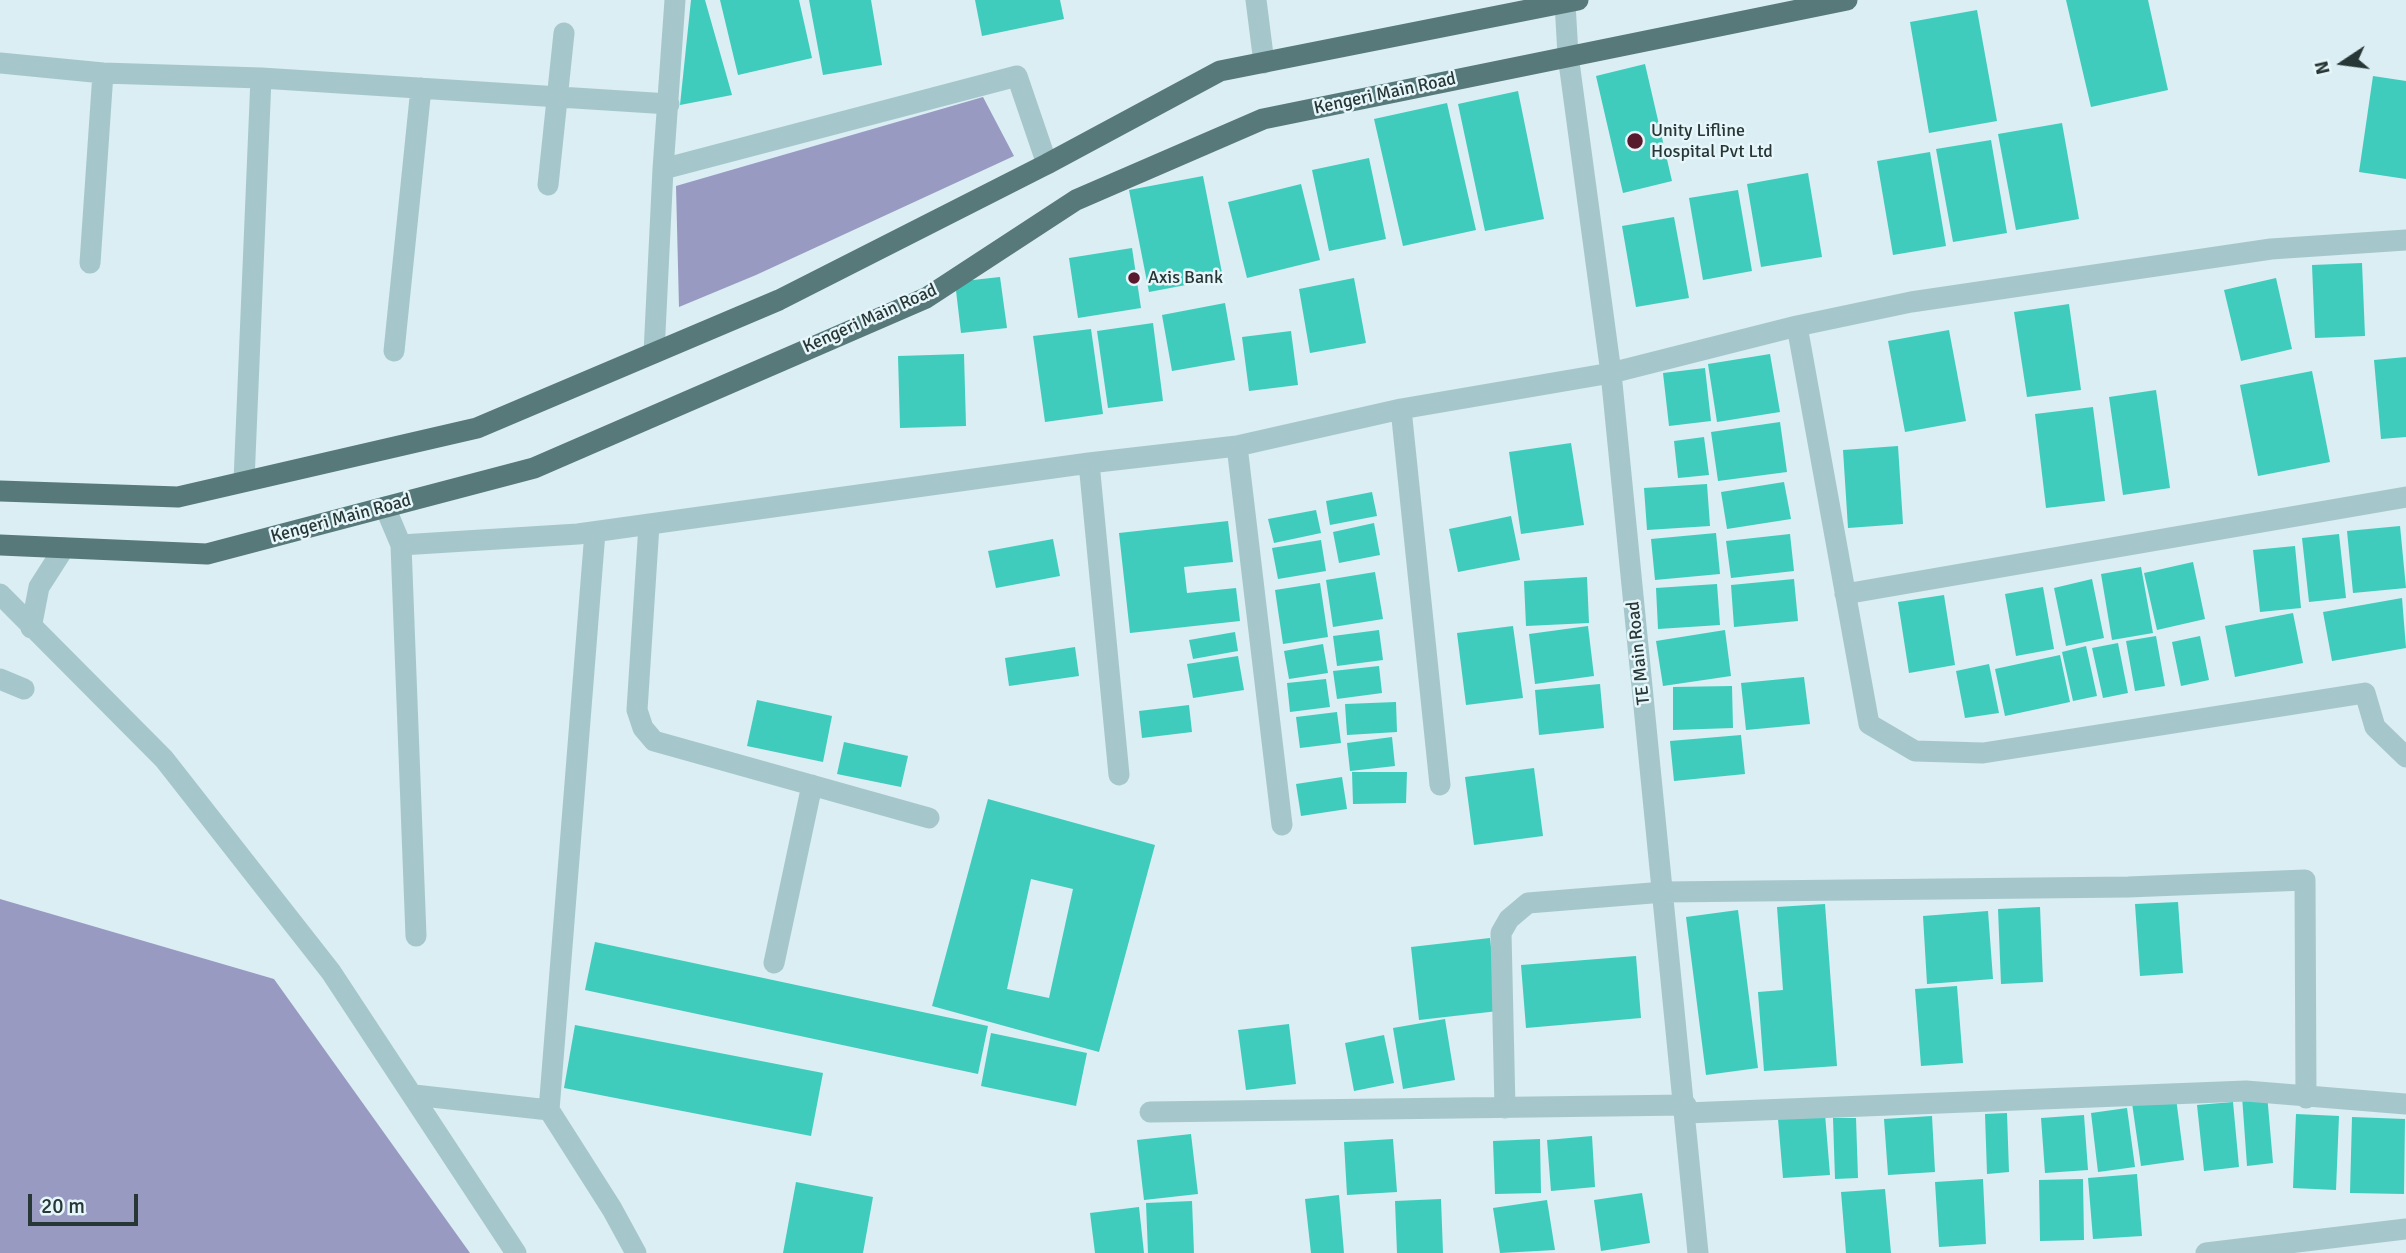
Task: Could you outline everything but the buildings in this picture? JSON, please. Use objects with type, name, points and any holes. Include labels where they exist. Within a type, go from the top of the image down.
[{"type":"main road","name":"Kengeri Main Road","points":[[0,545],[206,554],[534,468],[926,298],[1076,200],[1263,119],[1847,0]]},
{"type":"main road","points":[[0,491],[178,497],[477,428],[779,300],[1047,164],[1220,71],[1572,1]]},
{"type":"street","points":[[654,353],[675,0]]},
{"type":"street","points":[[1256,0],[1264,64]]},
{"type":"street","name":"TE Main Road","points":[[1572,1],[1568,55],[1611,373],[1686,1109],[1698,1253]]},
{"type":"street","points":[[548,185],[565,33]]},
{"type":"street","points":[[0,63],[103,73],[261,78],[669,104]]},
{"type":"street","points":[[90,263],[103,73]]},
{"type":"street","points":[[663,169],[1017,76],[1047,164]]},
{"type":"street","points":[[244,481],[261,78]]},
{"type":"street","points":[[394,351],[421,88]]},
{"type":"street","points":[[401,545],[595,532],[1089,463],[1237,446],[1401,409],[1611,373],[1797,326],[1911,302],[2271,249],[2406,240]]},
{"type":"street","points":[[1797,326],[1869,724],[1914,751],[1983,753],[2365,693],[2375,727],[2406,757]]},
{"type":"street","points":[[1401,409],[1440,785]]},
{"type":"street","points":[[1237,446],[1282,825]]},
{"type":"street","points":[[1089,463],[1119,775]]},
{"type":"street","points":[[1845,594],[2406,497]]},
{"type":"street","points":[[385,507],[401,545],[416,936]]},
{"type":"street","points":[[649,525],[637,710],[643,728],[654,741],[929,818]]},
{"type":"street","points":[[595,532],[549,1110],[612,1209],[636,1253]]},
{"type":"street","points":[[31,628],[39,587],[64,548]]},
{"type":"street","points":[[0,594],[164,760],[331,972],[516,1253]]},
{"type":"street","points":[[0,679],[24,689]]},
{"type":"street","points":[[774,962],[812,785]]},
{"type":"street","points":[[1505,1108],[1501,933],[1509,919],[1528,903],[1664,892],[2128,887],[2305,880],[2306,1098]]},
{"type":"street","points":[[1150,1112],[1686,1109],[2246,1091],[2306,1098],[2406,1104]]},
{"type":"street","points":[[414,1095],[549,1110]]},
{"type":"street","points":[[2206,1253],[2257,1249],[2406,1229]]},
{"type":"shaded area","points":[[983,97],[1014,156],[756,275],[679,307],[676,186]]},
{"type":"shaded area","points":[[0,899],[274,979],[470,1253],[0,1253]]},
{"type":"place","name":"Unity Lifline Hospital Pvt Ltd","points":[[1635,141]]},
{"type":"place","name":"Axis Bank","points":[[1134,278]]}]
